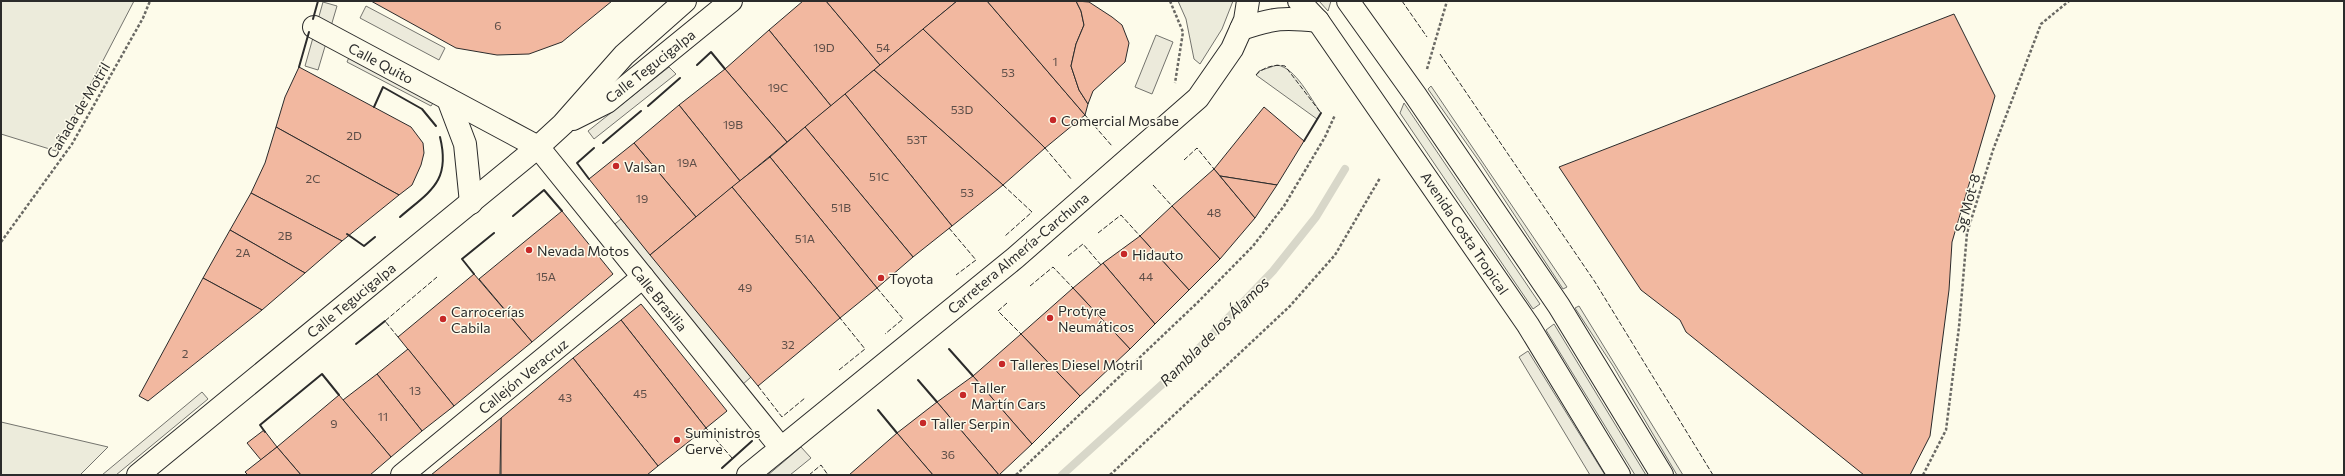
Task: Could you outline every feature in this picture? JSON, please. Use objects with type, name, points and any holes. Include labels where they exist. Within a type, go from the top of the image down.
[{"type":"street","name":"Calle Tegucigalpa","points":[[138,475],[538,146],[563,124],[624,55],[685,1]]},
{"type":"street","name":"Calle Tegucigalpa","points":[[563,124],[607,102],[732,1]]},
{"type":"street","name":"Carretera Almería-Carchuna","points":[[748,475],[1015,258],[1198,98],[1232,49],[1245,20],[1248,1]]},
{"type":"street","name":"Avenida Costa Tropical","points":[[1298,1],[1318,21],[1528,325],[1619,475]]},
{"type":"street","points":[[1348,1],[1411,88],[1559,306],[1662,475]]},
{"type":"street","points":[[1241,29],[1274,18],[1318,21]]},
{"type":"street","name":"Calle Quito","points":[[314,27],[538,146]]},
{"type":"street","points":[[448,99],[464,144],[470,203]]},
{"type":"street","name":"Calle Brasilia","points":[[538,146],[781,448]]},
{"type":"street","name":"Callejón Veracruz","points":[[402,475],[643,277]]},
{"type":"path","name":"Cañada de Motril","points":[[1,242],[72,144],[143,18],[150,1]]},
{"type":"path","points":[[1432,54],[1448,1]]},
{"type":"path","name":"Sg Mot-8","points":[[1923,475],[1946,430],[1959,327],[1967,233],[1993,150],[2040,24],[2070,1]]},
{"type":"path","points":[[1016,475],[1197,303],[1253,246],[1284,206],[1325,137],[1334,115]]},
{"type":"path","points":[[1110,475],[1290,306],[1335,256],[1380,178]]},
{"type":"shaded area","points":[[1,1],[134,1],[56,151],[1,134]]},
{"type":"shaded area","points":[[1178,1],[1233,1],[1222,29],[1200,64],[1194,59],[1186,19]]},
{"type":"shaded area","points":[[1319,1],[1331,1],[1328,11]]},
{"type":"shaded area","points":[[323,2],[337,6],[318,70],[305,66]]},
{"type":"shaded area","points":[[366,6],[445,48],[439,60],[360,18]]},
{"type":"shaded area","points":[[1156,35],[1173,42],[1152,94],[1135,87]]},
{"type":"shaded area","points":[[350,55],[435,100],[431,106],[347,62]]},
{"type":"shaded area","points":[[1277,65],[1284,67],[1302,84],[1321,113],[1317,119],[1256,75],[1259,71]]},
{"type":"shaded area","points":[[669,67],[676,74],[594,139],[588,131]]},
{"type":"shaded area","points":[[1431,86],[1567,287],[1563,289],[1481,164],[1428,89]]},
{"type":"shaded area","points":[[1404,103],[1540,304],[1533,309],[1400,113]]},
{"type":"shaded area","points":[[621,219],[751,377],[742,385],[611,227]]},
{"type":"shaded area","points":[[1579,306],[1683,475],[1677,475],[1613,366],[1575,308]]},
{"type":"shaded area","points":[[1554,324],[1646,475],[1635,475],[1546,330]]},
{"type":"shaded area","points":[[1528,351],[1605,475],[1590,475],[1519,357]]},
{"type":"shaded area","points":[[202,392],[208,399],[116,475],[102,475]]},
{"type":"shaded area","points":[[1,422],[108,447],[80,475],[1,475]]},
{"type":"shaded area","points":[[801,447],[811,458],[790,475],[768,475]]},
{"type":"building","points":[[371,1],[612,1],[562,42],[529,54],[497,55],[456,48]]},
{"type":"building","points":[[803,1],[826,1],[880,65],[831,106],[769,30]]},
{"type":"building","points":[[826,1],[957,1],[880,65]]},
{"type":"building","points":[[957,1],[987,1],[1085,115],[1045,148],[923,29]]},
{"type":"building","points":[[987,1],[1076,1],[1081,11],[1084,25],[1076,44],[1071,66],[1079,90],[1088,104],[1085,115]]},
{"type":"building","points":[[1076,1],[1089,2],[1112,17],[1122,25],[1129,43],[1125,62],[1093,91],[1088,104],[1079,90],[1071,66],[1076,44],[1084,25],[1081,11]]},
{"type":"building","points":[[1954,14],[1995,96],[1952,242],[1949,290],[1930,436],[1910,475],[1864,475],[1686,332],[1680,320],[1641,290],[1559,167]]},
{"type":"building","points":[[923,29],[1045,148],[1003,185],[874,70]]},
{"type":"building","points":[[769,30],[831,106],[787,142],[725,69]]},
{"type":"building","points":[[299,67],[411,127],[423,143],[424,153],[421,165],[412,185],[399,195],[276,127],[285,97]]},
{"type":"building","points":[[725,69],[787,142],[740,181],[679,105]]},
{"type":"building","points":[[874,70],[1003,185],[952,226],[845,94]]},
{"type":"building","points":[[845,94],[952,226],[913,257],[805,127]]},
{"type":"building","points":[[679,105],[740,181],[696,217],[634,143]]},
{"type":"building","points":[[1264,107],[1304,141],[1277,185],[1220,176],[1214,169]]},
{"type":"building","points":[[276,127],[399,195],[342,241],[251,193],[265,163]]},
{"type":"building","points":[[805,127],[913,257],[877,288],[770,157]]},
{"type":"building","points":[[634,143],[696,217],[650,255],[589,179]]},
{"type":"building","points":[[770,157],[877,288],[840,318],[732,187]]},
{"type":"building","points":[[1214,169],[1255,218],[1220,259],[1172,206]]},
{"type":"building","points":[[1220,176],[1277,185],[1255,218]]},
{"type":"building","points":[[732,187],[840,318],[758,386],[650,255]]},
{"type":"building","points":[[251,193],[342,241],[305,273],[230,230]]},
{"type":"building","points":[[1172,206],[1220,259],[1189,290],[1140,236]]},
{"type":"building","points":[[562,211],[613,274],[532,342],[479,279]]},
{"type":"building","points":[[230,230],[305,273],[262,310],[203,278]]},
{"type":"building","points":[[1140,236],[1189,290],[1155,324],[1103,263]]},
{"type":"building","points":[[1103,263],[1155,324],[1130,349],[1073,288]]},
{"type":"building","points":[[474,274],[532,342],[454,406],[398,337]]},
{"type":"building","points":[[203,278],[262,310],[148,401],[139,396]]},
{"type":"building","points":[[1073,288],[1130,349],[1080,396],[1021,334]]},
{"type":"building","points":[[641,304],[727,411],[706,428],[621,320]]},
{"type":"building","points":[[621,320],[706,428],[658,466],[573,358]]},
{"type":"building","points":[[1021,334],[1080,396],[1032,444],[973,376]]},
{"type":"building","points":[[408,349],[454,406],[422,431],[377,374]]},
{"type":"building","points":[[573,358],[658,466],[647,475],[501,475],[501,418]]},
{"type":"building","points":[[377,374],[422,431],[391,457],[343,400]]},
{"type":"building","points":[[973,376],[1032,444],[999,475],[937,402]]},
{"type":"building","points":[[339,395],[391,457],[370,475],[301,475],[277,447]]},
{"type":"building","points":[[937,402],[999,475],[933,475],[897,433]]},
{"type":"building","points":[[501,418],[500,475],[431,475]]},
{"type":"building","points":[[264,430],[277,447],[261,460],[247,443]]},
{"type":"building","points":[[897,433],[933,475],[849,475]]},
{"type":"building","points":[[277,447],[301,475],[248,475],[245,472]]},
{"type":"waterway","name":"Rambla de los Álamos","points":[[1062,475],[1178,370],[1273,271],[1316,217],[1345,169]]},
{"type":"fence","points":[[1402,1],[1427,37]]},
{"type":"fence","points":[[1440,54],[1595,282],[1713,475]]},
{"type":"fence","points":[[1256,75],[1269,67],[1277,65],[1285,66],[1321,113]]},
{"type":"fence","points":[[1085,115],[1112,146]]},
{"type":"fence","points":[[1045,148],[1072,180]]},
{"type":"fence","points":[[1184,160],[1197,148],[1214,169]]},
{"type":"fence","points":[[1003,185],[1032,212],[1005,236]]},
{"type":"fence","points":[[1153,185],[1172,206]]},
{"type":"fence","points":[[1098,233],[1121,215],[1140,236]]},
{"type":"fence","points":[[949,228],[976,260],[956,275]]},
{"type":"fence","points":[[1068,256],[1083,244],[1101,265]]},
{"type":"fence","points":[[1030,286],[1053,267],[1073,288]]},
{"type":"fence","points":[[398,337],[385,321],[437,277]]},
{"type":"fence","points":[[877,288],[903,319],[885,334]]},
{"type":"fence","points":[[1007,303],[998,311],[1021,334]]},
{"type":"fence","points":[[839,370],[865,349],[840,318]]},
{"type":"fence","points":[[758,386],[782,417],[805,398]]},
{"type":"fence","points":[[706,428],[732,458]]},
{"type":"fence","points":[[809,475],[821,465],[828,475]]},
{"type":"wall","points":[[313,19],[318,1]]},
{"type":"wall","points":[[299,67],[309,32]]},
{"type":"wall","points":[[697,65],[711,52],[725,69]]},
{"type":"wall","points":[[648,106],[680,78]]},
{"type":"wall","points":[[374,107],[383,87],[422,109],[436,126]]},
{"type":"wall","points":[[603,143],[641,111]]},
{"type":"wall","points":[[1304,141],[1321,113]]},
{"type":"wall","points":[[400,217],[429,192],[440,175],[443,165],[443,152],[440,137]]},
{"type":"wall","points":[[589,179],[577,163],[594,148]]},
{"type":"wall","points":[[513,216],[544,190],[562,211]]},
{"type":"wall","points":[[474,274],[462,259],[494,233]]},
{"type":"wall","points":[[347,234],[364,246],[375,237]]},
{"type":"wall","points":[[356,344],[385,321]]},
{"type":"wall","points":[[949,349],[973,376]]},
{"type":"wall","points":[[265,432],[260,425],[322,374],[339,395]]},
{"type":"wall","points":[[918,380],[937,402]]},
{"type":"wall","points":[[878,410],[897,433]]},
{"type":"wall","points":[[722,468],[752,441]]},
{"type":"place","name":"Comercial Mosabe","points":[[1053,120]]},
{"type":"place","name":"Valsan","points":[[616,166]]},
{"type":"place","name":"Nevada Motos","points":[[529,250]]},
{"type":"place","name":"Hidauto","points":[[1124,254]]},
{"type":"place","name":"Toyota","points":[[881,278]]},
{"type":"place","name":"Protyre Neumáticos","points":[[1050,318]]},
{"type":"place","name":"Carrocerías Cabila","points":[[443,319]]},
{"type":"place","name":"Talleres Diesel Motril","points":[[1002,364]]},
{"type":"place","name":"Taller Martín Cars","points":[[963,395]]},
{"type":"place","name":"Taller Serpin","points":[[923,423]]},
{"type":"place","name":"Suministros Gerve","points":[[677,440]]}]
